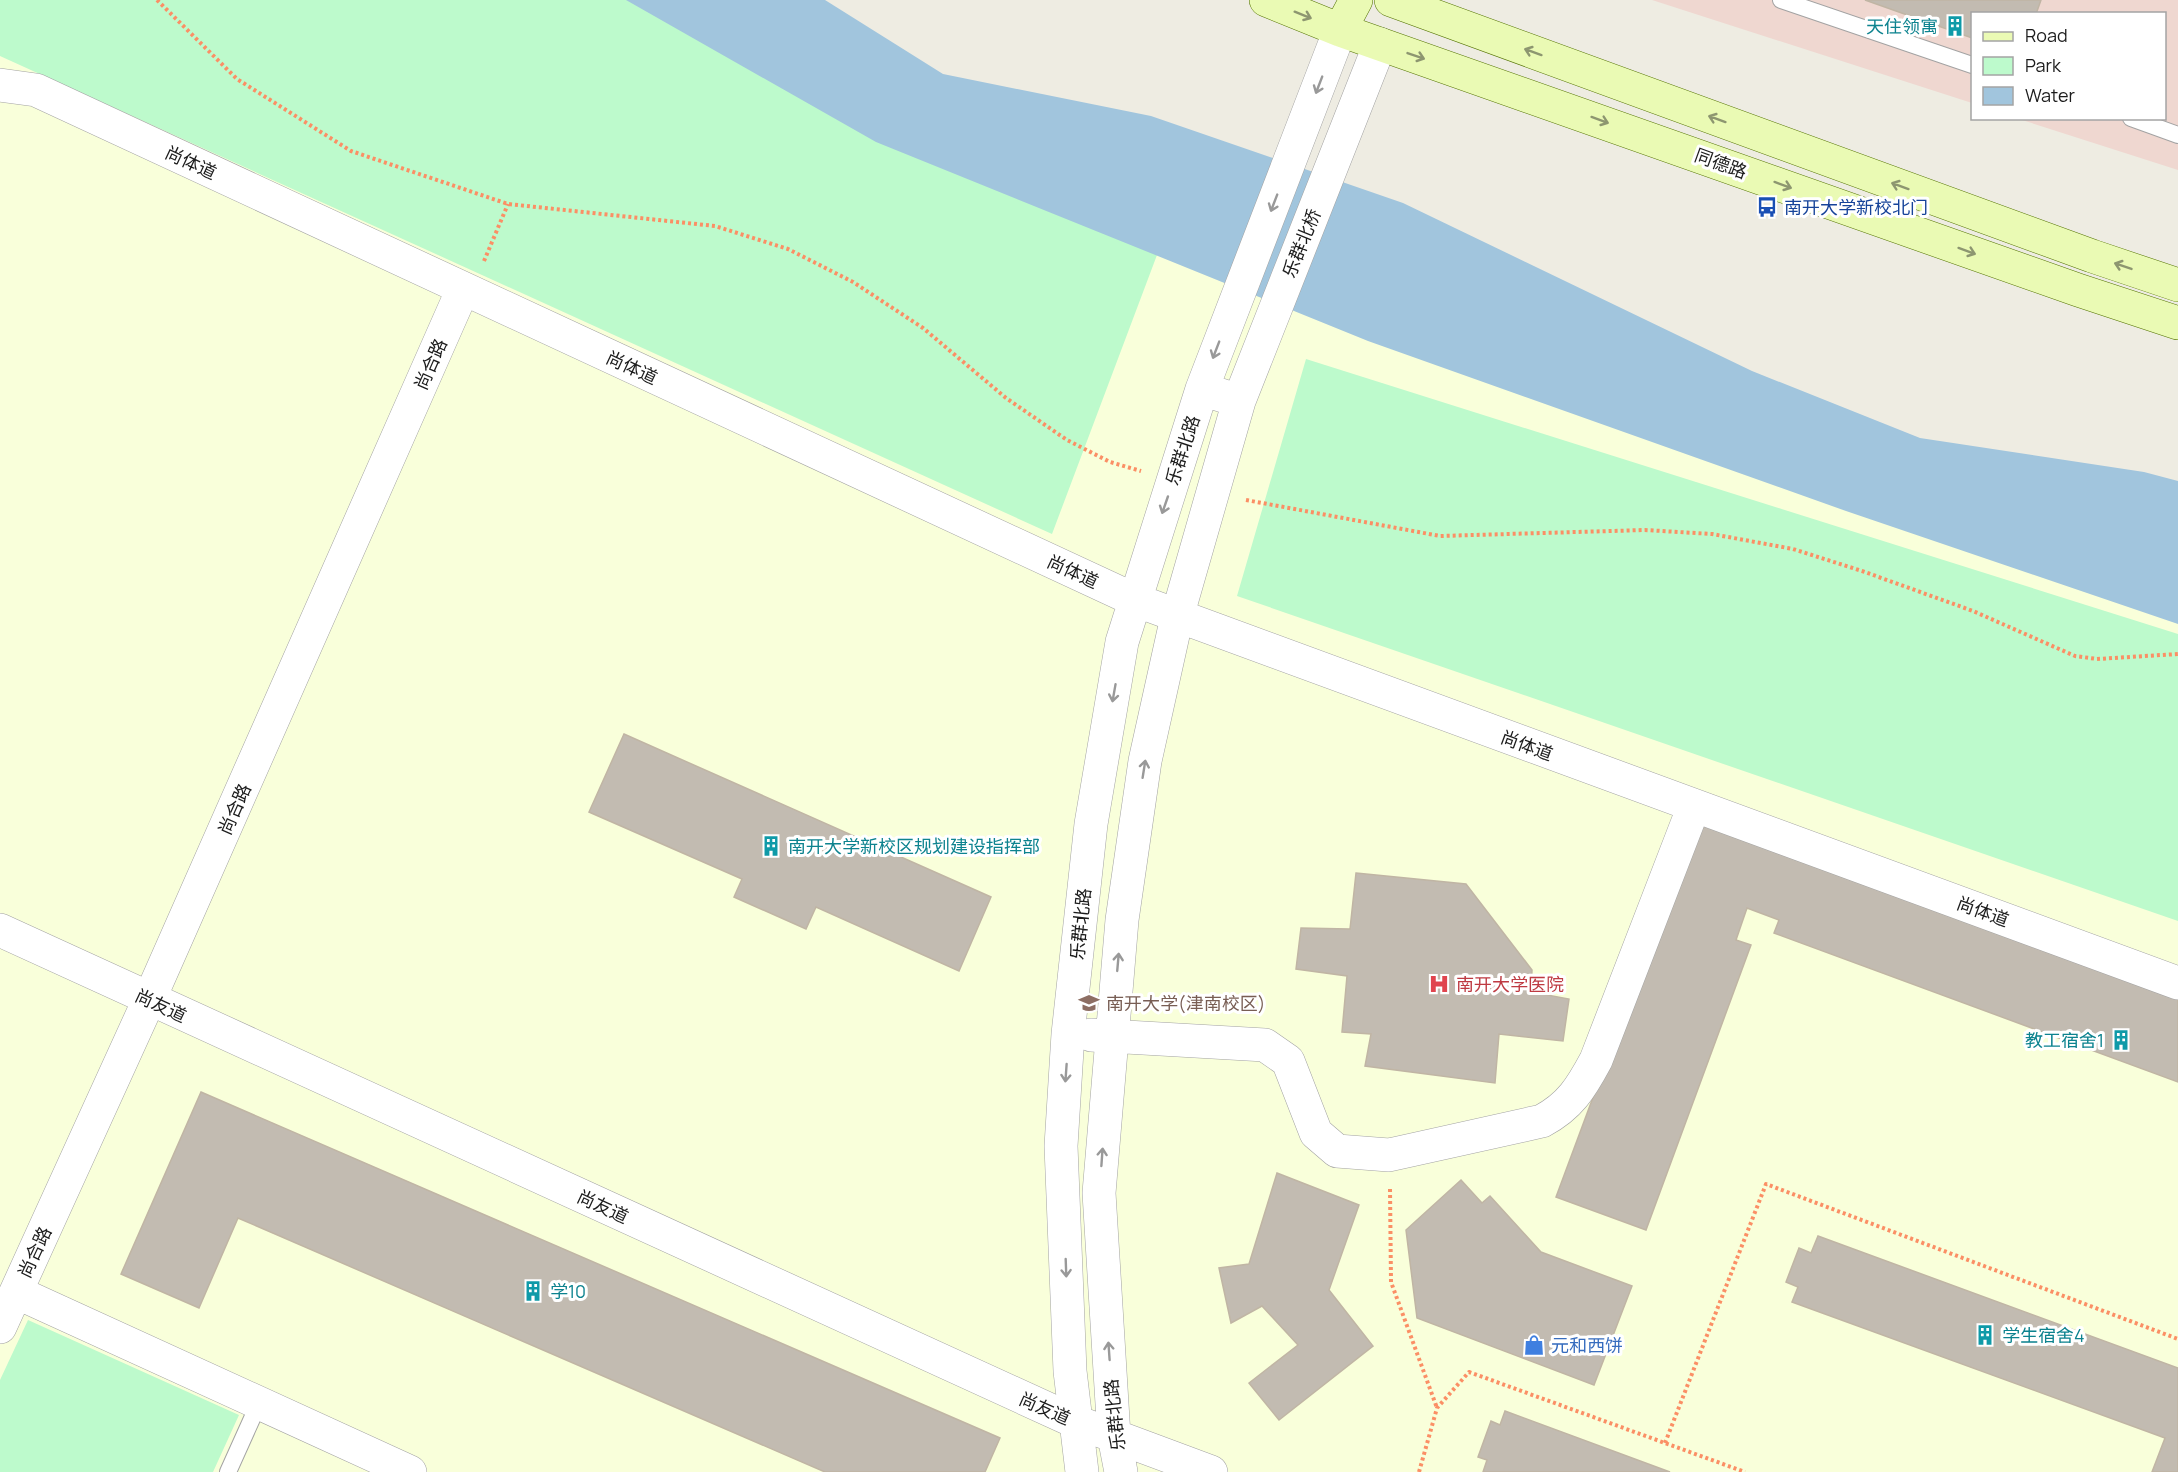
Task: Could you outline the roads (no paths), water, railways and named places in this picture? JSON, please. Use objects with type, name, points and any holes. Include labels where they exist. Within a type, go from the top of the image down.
[{"type":"main road","name":"同德路","points":[[1266,0],[1340,30],[2078,290],[2178,323]]},
{"type":"main road","points":[[1340,30],[1356,0]]},
{"type":"main road","points":[[1380,44],[1401,2],[2092,256],[2178,285]]},
{"type":"street","name":"乐群北路","points":[[1082,1472],[1074,1421],[1070,1371],[1061,1146],[1068,1034],[1091,824],[1122,642],[1202,389],[1340,30]]},
{"type":"street","name":"乐群北桥","points":[[1269,326],[1380,44]]},
{"type":"street","name":"尚体道","points":[[0,85],[36,90],[1135,600],[2178,983]]},
{"type":"street","name":"尚合路","points":[[0,1327],[467,290]]},
{"type":"street","name":"乐群北路","points":[[1121,1472],[1114,1436],[1099,1193],[1122,920],[1145,761],[1177,616],[1239,401],[1269,326]]},
{"type":"street","points":[[1202,389],[1239,401]]},
{"type":"street","points":[[1068,1034],[1265,1045],[1288,1061],[1316,1133],[1337,1151],[1389,1155],[1542,1121],[1562,1111],[1578,1094],[1596,1060],[1694,806]]},
{"type":"street","name":"尚友道","points":[[0,930],[1074,1421],[1211,1472]]},
{"type":"street","points":[[16,1292],[410,1472]]},
{"type":"lane","points":[[1781,0],[1971,65]]},
{"type":"lane","points":[[2137,120],[2178,135]]},
{"type":"lane","points":[[228,1472],[259,1402]]},
{"type":"water","points":[[626,0],[825,0],[943,74],[1151,116],[1403,203],[1752,371],[1920,438],[2144,472],[2178,481],[2178,624],[1846,511],[1368,341],[876,142]]},
{"type":"place","name":"天住领寓","points":[[1955,26]]},
{"type":"place","name":"南开大学新校北门","points":[[1767,207]]},
{"type":"place","name":"南开大学新校区规划建设指挥部","points":[[771,846]]},
{"type":"place","name":"南开大学医院","points":[[1439,984]]},
{"type":"place","name":"南开大学(津南校区)","points":[[1089,1003]]},
{"type":"place","name":"教工宿舍1","points":[[2121,1040]]},
{"type":"place","name":"学10","points":[[533,1291]]},
{"type":"place","name":"学生宿舍4","points":[[1985,1335]]},
{"type":"place","name":"元和西饼","points":[[1534,1345]]}]
